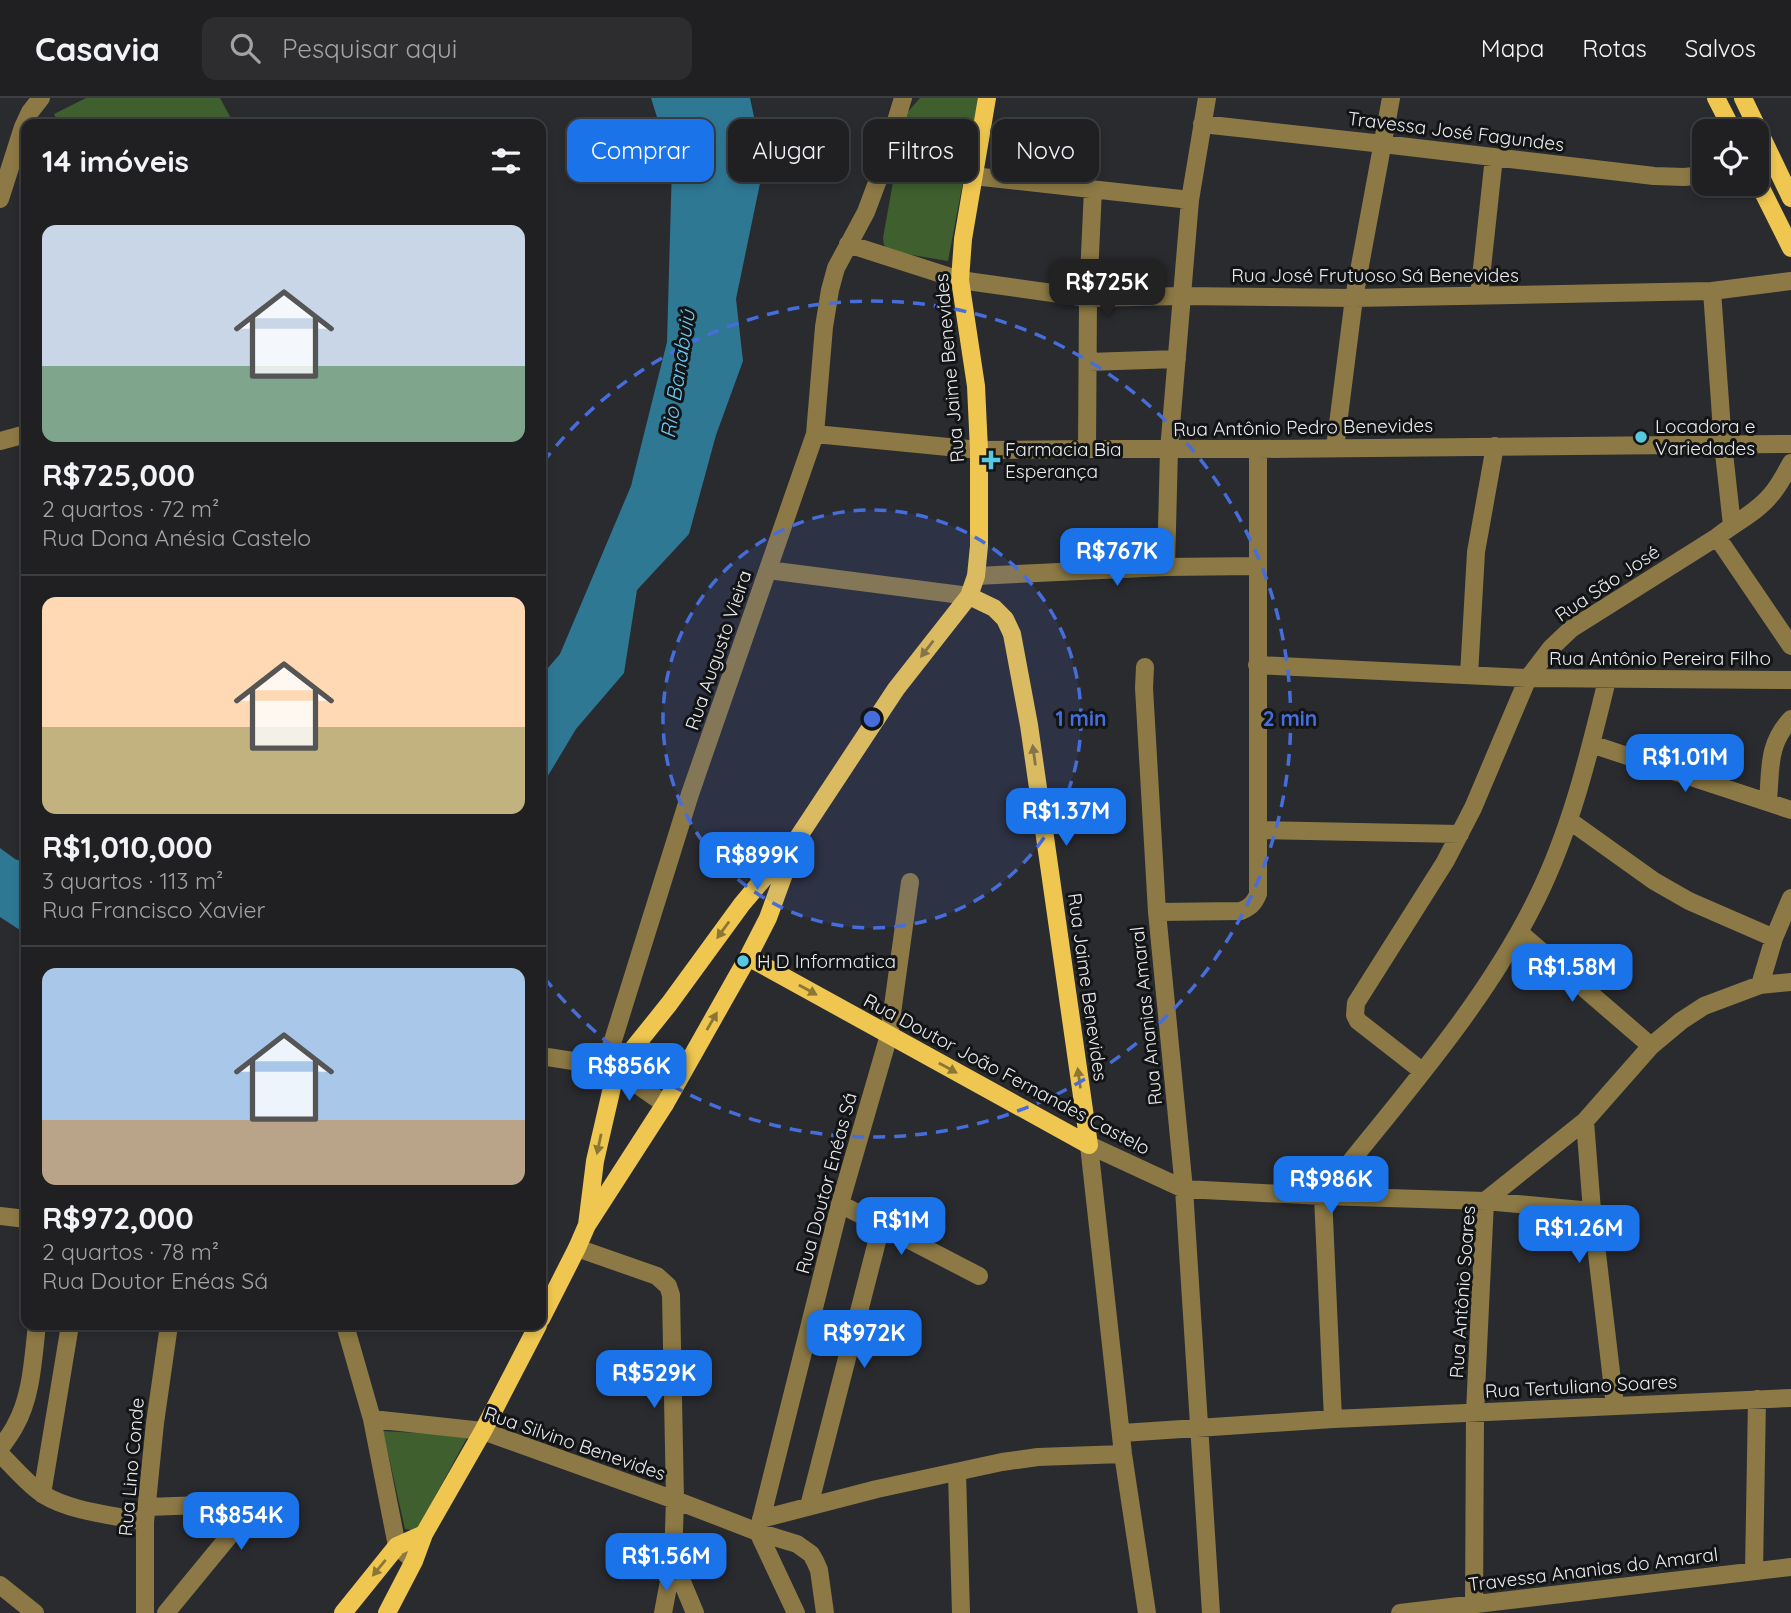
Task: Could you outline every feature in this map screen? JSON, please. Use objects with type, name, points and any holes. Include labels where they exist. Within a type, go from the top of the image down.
[{"type":"main road","name":"Rua Jaime Benevides","points":[[978,150],[988,98]]},
{"type":"main road","points":[[1716,98],[1727,119]]},
{"type":"main road","points":[[1743,98],[1750,119]]},
{"type":"main road","points":[[1769,162],[1791,198]]},
{"type":"main road","name":"Rua Jaime Benevides","points":[[972,182],[962,239],[960,280],[976,386],[979,450],[979,546],[976,576],[969,596],[994,608],[1005,619],[1012,634],[1029,725],[1089,1145]]},
{"type":"main road","points":[[1765,196],[1791,247]]},
{"type":"main road","points":[[587,1225],[610,1068],[669,1004],[742,904],[797,839],[896,689],[969,596]]},
{"type":"main road","points":[[546,1310],[587,1225],[664,1104],[748,957],[768,918],[797,839]]},
{"type":"main road","name":"Rua Doutor João Fernandes Castelo","points":[[748,957],[1089,1145]]},
{"type":"main road","points":[[387,1613],[414,1561],[424,1534],[483,1431],[535,1330]]},
{"type":"main road","points":[[344,1613],[397,1546],[424,1534]]},
{"type":"street","name":"Rua Augusto Vieira","points":[[610,1068],[690,794],[815,434],[824,327],[836,268],[866,212],[903,98]]},
{"type":"street","points":[[1166,567],[1169,450],[1190,200],[1207,98]]},
{"type":"street","points":[[1335,448],[1354,298],[1391,98]]},
{"type":"street","name":"Travessa José Fagundes","points":[[1202,124],[1654,176],[1692,176]]},
{"type":"street","points":[[0,199],[21,141]]},
{"type":"street","points":[[1479,296],[1494,157]]},
{"type":"street","points":[[978,177],[1190,200]]},
{"type":"street","points":[[1087,449],[1088,299],[1093,189]]},
{"type":"street","name":"Rua José Frutuoso Sá Benevides","points":[[848,244],[960,280],[1088,299],[1182,296],[1354,298],[1712,291],[1791,281]]},
{"type":"street","points":[[1712,291],[1732,525]]},
{"type":"street","points":[[1088,362],[1177,359]]},
{"type":"street","name":"Rua Antônio Pedro Benevides","points":[[815,434],[979,450],[1791,444]]},
{"type":"street","points":[[0,441],[21,435]]},
{"type":"street","points":[[1469,675],[1476,552],[1496,446]]},
{"type":"street","points":[[1157,912],[1241,911],[1255,902],[1258,894],[1258,449]]},
{"type":"street","name":"Rua São José","points":[[1422,1070],[1358,1021],[1355,1015],[1356,1003],[1446,862],[1473,808],[1528,678],[1551,648],[1571,629],[1717,537],[1760,506],[1779,485],[1791,463]]},
{"type":"street","points":[[1717,537],[1791,646]]},
{"type":"street","points":[[976,576],[1166,567],[1257,566]]},
{"type":"street","points":[[768,570],[969,596]]},
{"type":"street","points":[[1257,665],[1528,678]]},
{"type":"street","name":"Rua Ananias Amaral","points":[[1144,667],[1157,912],[1184,1189],[1211,1613]]},
{"type":"street","name":"Rua Antônio Pereira Filho","points":[[1528,678],[1791,680]]},
{"type":"street","points":[[1333,1419],[1322,1196],[1478,1000],[1519,932],[1538,896],[1570,821],[1607,680]]},
{"type":"street","points":[[1768,801],[1774,743],[1791,719]]},
{"type":"street","points":[[1591,744],[1791,810]]},
{"type":"street","points":[[1570,821],[1654,881],[1689,901],[1774,938]]},
{"type":"street","points":[[1258,830],[1460,834]]},
{"type":"street","name":"Rua Doutor Enéas Sá","points":[[759,1526],[840,1204],[889,1035],[910,882]]},
{"type":"street","points":[[1760,985],[1774,938],[1791,898]]},
{"type":"street","points":[[1519,932],[1651,1046]]},
{"type":"street","name":"Rua Antônio Soares","points":[[1475,1609],[1475,1412],[1485,1201],[1585,1121],[1651,1046],[1681,1021],[1704,1006],[1760,985],[1791,982]]},
{"type":"street","points":[[546,1057],[610,1068],[664,1104]]},
{"type":"street","points":[[1585,1121],[1592,1211],[1615,1406]]},
{"type":"street","name":"Rua Doutor João Fernandes Castelo","points":[[1089,1145],[1184,1189],[1485,1201],[1592,1211]]},
{"type":"street","name":"Rua Jaime Benevides","points":[[1089,1145],[1123,1454],[1147,1613]]},
{"type":"street","points":[[840,1204],[979,1276]]},
{"type":"street","points":[[0,1216],[21,1218]]},
{"type":"street","points":[[809,1506],[881,1226]]},
{"type":"street","points":[[577,1248],[657,1276],[668,1286],[671,1295],[675,1500],[673,1560],[663,1613]]},
{"type":"street","points":[[36,1330],[26,1399],[16,1425],[0,1451],[42,1494],[69,1506],[146,1514],[230,1504],[242,1507],[244,1518],[166,1613]]},
{"type":"street","points":[[42,1494],[69,1330]]},
{"type":"street","name":"Rua Lino Conde","points":[[145,1613],[146,1514],[168,1330]]},
{"type":"street","points":[[346,1330],[372,1419],[397,1546],[414,1561]]},
{"type":"street","name":"Rua Tertuliano Soares","points":[[1122,1433],[1333,1419],[1791,1398]]},
{"type":"street","points":[[1754,1571],[1757,1399]]},
{"type":"street","name":"Rua Silvino Benevides","points":[[372,1419],[483,1431],[675,1500],[759,1526],[797,1544],[811,1554],[819,1570],[825,1613]]},
{"type":"street","points":[[796,1613],[759,1526],[809,1506],[1002,1462],[1038,1457],[1123,1454]]},
{"type":"street","points":[[957,1472],[961,1613]]},
{"type":"street","points":[[673,1560],[695,1613]]},
{"type":"street","name":"Travessa Ananias do Amaral","points":[[1400,1613],[1475,1609],[1791,1567]]},
{"type":"street","points":[[0,1585],[34,1613]]},
{"type":"green space","points":[[86,98],[220,98],[231,119],[56,119],[54,114]]},
{"type":"green space","points":[[920,98],[979,98],[975,119],[904,119]]},
{"type":"green space","points":[[893,182],[963,182],[948,261],[889,251],[883,238]]},
{"type":"green space","points":[[383,1431],[468,1436],[416,1531],[405,1529]]},
{"type":"water","name":"Rio Banabuiú","points":[[651,98],[750,98],[754,119],[728,119],[728,182],[760,182],[736,299],[743,361],[716,435],[689,534],[637,590],[624,673],[576,729],[546,779],[546,670],[560,654],[631,486],[667,342],[672,182],[714,182],[714,119],[658,119]]},
{"type":"water","points":[[0,848],[21,861],[21,931],[0,917]]},
{"type":"place","name":"Locadora e Variedades","points":[[1641,437]]},
{"type":"place","name":"Farmacia Bia Esperança","points":[[991,460]]},
{"type":"place","name":"H D Informatica","points":[[743,961]]}]
